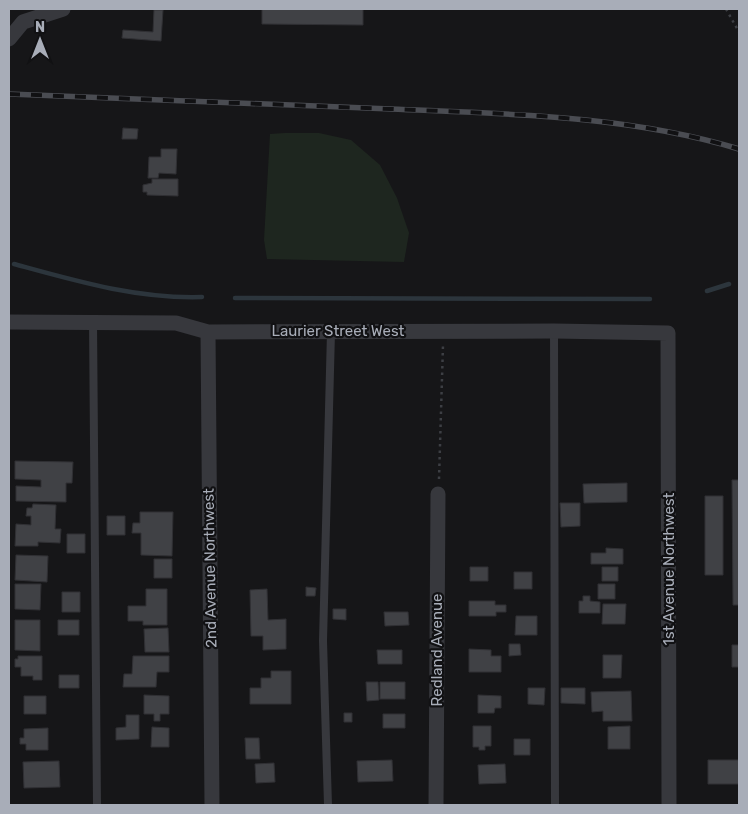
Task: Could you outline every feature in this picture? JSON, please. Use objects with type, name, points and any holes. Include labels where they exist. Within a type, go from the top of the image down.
[{"type":"street","points":[[9,39],[23,22],[63,9]]},
{"type":"street","name":"Laurier Street West","points":[[9,322],[176,323],[208,332],[554,330],[668,333]]},
{"type":"street","name":"2nd Avenue Northwest","points":[[208,332],[212,805]]},
{"type":"street","name":"1st Avenue Northwest","points":[[668,333],[669,805]]},
{"type":"street","name":"Redland Avenue","points":[[436,805],[438,494]]},
{"type":"lane","points":[[93,322],[97,805]]},
{"type":"lane","points":[[554,330],[555,805]]},
{"type":"lane","points":[[328,805],[323,641],[332,332]]},
{"type":"path","points":[[726,9],[739,32]]},
{"type":"path","points":[[438,494],[444,331]]},
{"type":"shaded area","points":[[319,133],[351,140],[380,165],[397,198],[409,233],[404,262],[267,259],[264,240],[270,134]]},
{"type":"building","points":[[262,9],[363,9],[363,25],[262,24]]},
{"type":"building","points":[[154,10],[163,10],[161,41],[122,38],[123,30],[153,32]]},
{"type":"building","points":[[123,128],[138,129],[137,139],[122,139]]},
{"type":"building","points":[[161,149],[177,149],[176,174],[159,173],[158,178],[148,178],[149,157],[161,157]]},
{"type":"building","points":[[152,179],[178,179],[178,196],[147,195],[147,192],[143,192],[143,185],[152,183]]},
{"type":"building","points":[[15,461],[73,462],[72,483],[66,483],[66,502],[16,501],[16,486],[41,487],[41,480],[15,479]]},
{"type":"building","points":[[732,480],[739,480],[739,605],[733,605]]},
{"type":"building","points":[[627,483],[627,502],[584,503],[583,484]]},
{"type":"building","points":[[705,496],[723,496],[723,575],[705,575]]},
{"type":"building","points":[[560,503],[580,503],[580,526],[561,527]]},
{"type":"building","points":[[33,504],[56,505],[55,529],[61,529],[60,543],[38,542],[38,546],[15,546],[16,524],[31,525],[31,516],[26,516],[27,508],[32,508]]},
{"type":"building","points":[[140,512],[173,512],[172,556],[141,555],[141,533],[132,533],[133,523],[140,523]]},
{"type":"building","points":[[107,516],[125,516],[125,535],[107,535]]},
{"type":"building","points":[[67,534],[85,534],[85,553],[67,553]]},
{"type":"building","points":[[606,548],[623,549],[623,564],[591,564],[591,553],[606,553]]},
{"type":"building","points":[[16,555],[48,556],[47,582],[15,580]]},
{"type":"building","points":[[154,559],[172,559],[172,578],[154,578]]},
{"type":"building","points":[[470,567],[488,567],[488,581],[470,581]]},
{"type":"building","points":[[602,567],[618,567],[618,581],[602,581]]},
{"type":"building","points":[[514,572],[532,572],[532,589],[514,589]]},
{"type":"building","points":[[15,584],[41,584],[40,610],[15,609]]},
{"type":"building","points":[[598,584],[615,584],[615,599],[598,599]]},
{"type":"building","points":[[306,587],[316,588],[315,596],[306,596]]},
{"type":"building","points":[[146,589],[167,589],[167,625],[143,625],[143,621],[128,621],[128,606],[146,606]]},
{"type":"building","points":[[267,589],[268,620],[286,619],[286,649],[263,650],[263,636],[251,636],[250,590]]},
{"type":"building","points":[[62,592],[80,592],[80,612],[62,612]]},
{"type":"building","points":[[583,596],[590,596],[590,601],[600,602],[600,613],[579,613],[579,601],[583,601]]},
{"type":"building","points":[[469,601],[495,601],[495,605],[506,605],[506,612],[496,612],[496,616],[469,616]]},
{"type":"building","points":[[603,604],[626,604],[625,624],[602,624]]},
{"type":"building","points":[[333,609],[346,609],[346,620],[333,619]]},
{"type":"building","points":[[384,612],[408,612],[409,625],[385,626]]},
{"type":"building","points":[[516,616],[537,616],[537,635],[515,635]]},
{"type":"building","points":[[15,620],[40,620],[40,651],[15,650]]},
{"type":"building","points":[[58,620],[79,620],[79,635],[58,635]]},
{"type":"building","points":[[168,628],[169,652],[145,652],[144,629]]},
{"type":"building","points":[[509,644],[520,644],[521,655],[509,656]]},
{"type":"building","points":[[732,645],[739,645],[739,667],[732,667]]},
{"type":"building","points":[[469,649],[491,650],[491,656],[501,656],[501,672],[469,672]]},
{"type":"building","points":[[377,650],[402,650],[402,664],[378,664]]},
{"type":"building","points":[[603,655],[622,655],[621,678],[603,678]]},
{"type":"building","points":[[18,656],[42,656],[42,680],[33,680],[33,676],[21,676],[21,667],[15,667],[15,659],[18,659]]},
{"type":"building","points":[[133,656],[169,656],[169,672],[157,672],[156,687],[123,687],[124,674],[132,674]]},
{"type":"building","points":[[271,671],[291,671],[291,704],[250,704],[250,688],[261,688],[261,678],[271,678]]},
{"type":"building","points":[[59,675],[79,675],[79,688],[59,688]]},
{"type":"building","points":[[366,682],[378,682],[379,700],[367,701]]},
{"type":"building","points":[[380,682],[405,682],[405,699],[380,699]]},
{"type":"building","points":[[528,688],[545,688],[544,705],[528,704]]},
{"type":"building","points":[[561,688],[585,688],[585,704],[561,703]]},
{"type":"building","points":[[631,691],[632,721],[603,721],[603,711],[592,712],[591,692]]},
{"type":"building","points":[[144,695],[169,696],[169,714],[160,714],[160,721],[154,721],[154,714],[144,714]]},
{"type":"building","points":[[478,695],[501,696],[501,708],[495,708],[494,713],[478,713]]},
{"type":"building","points":[[24,696],[46,696],[46,714],[24,714]]},
{"type":"building","points":[[344,713],[352,713],[352,722],[344,722]]},
{"type":"building","points":[[383,714],[405,714],[405,728],[383,728]]},
{"type":"building","points":[[126,715],[139,715],[139,739],[116,740],[116,728],[126,727]]},
{"type":"building","points":[[473,726],[491,726],[491,746],[485,746],[485,750],[473,747]]},
{"type":"building","points":[[630,726],[630,749],[608,749],[608,727]]},
{"type":"building","points":[[152,727],[169,728],[169,747],[151,747]]},
{"type":"building","points":[[48,728],[48,750],[26,750],[26,744],[20,744],[20,738],[24,738],[24,729]]},
{"type":"building","points":[[245,738],[259,738],[260,759],[246,759]]},
{"type":"building","points":[[514,739],[530,739],[530,755],[514,755]]},
{"type":"building","points":[[392,760],[393,781],[358,782],[357,761]]},
{"type":"building","points":[[708,760],[739,760],[739,784],[708,784]]},
{"type":"building","points":[[59,761],[60,787],[24,788],[23,762]]},
{"type":"building","points":[[274,763],[275,782],[256,783],[255,764]]},
{"type":"building","points":[[505,764],[506,783],[479,784],[478,765]]},
{"type":"waterway","points":[[14,264],[107,288],[154,295],[202,297]]},
{"type":"waterway","points":[[707,291],[729,284]]},
{"type":"waterway","points":[[235,298],[650,299]]},
{"type":"railway","points":[[9,94],[566,118],[654,129],[739,149]]}]
